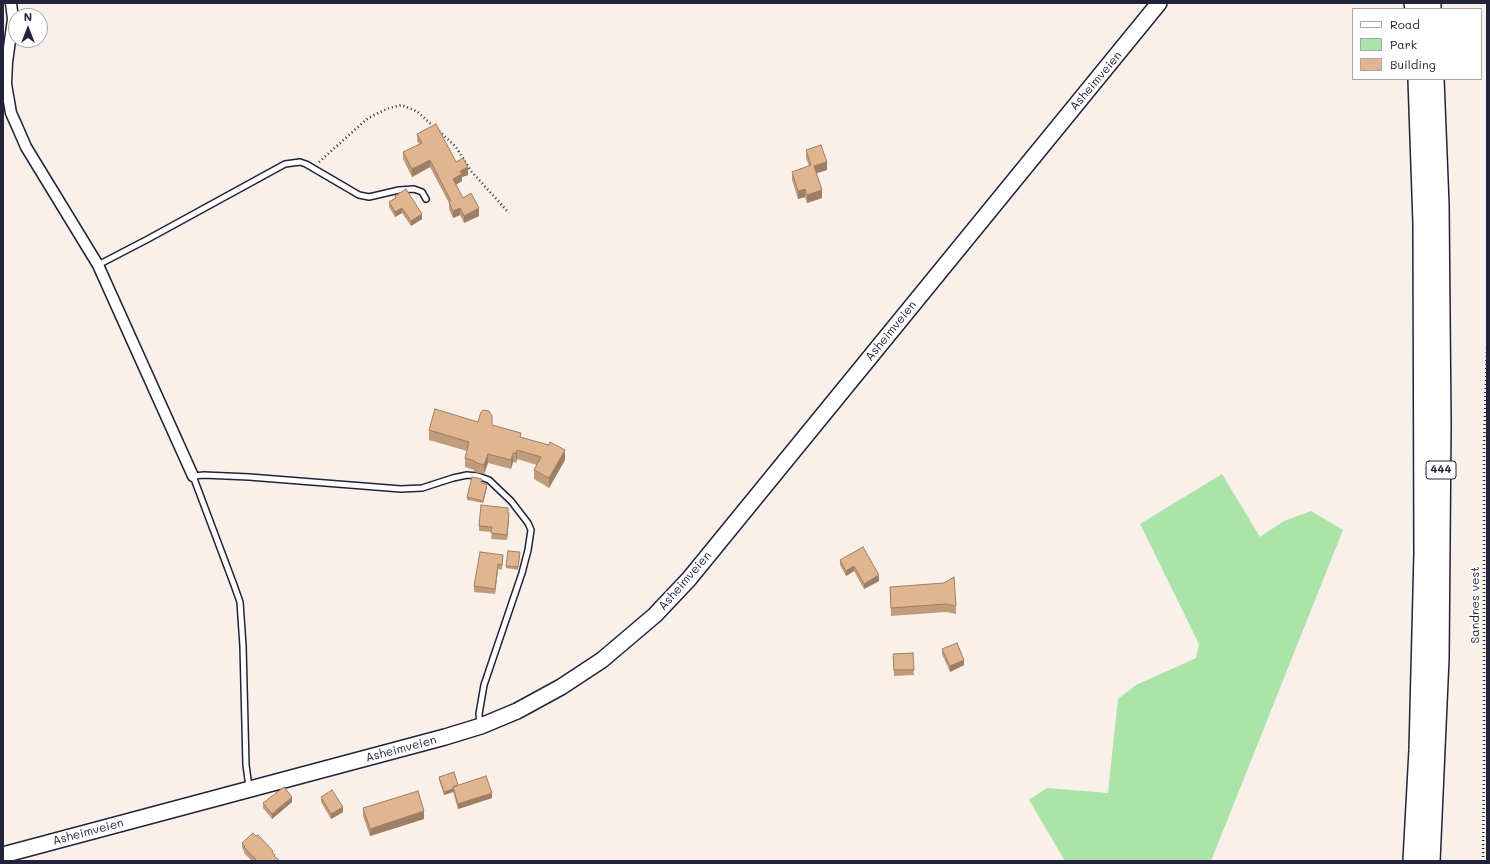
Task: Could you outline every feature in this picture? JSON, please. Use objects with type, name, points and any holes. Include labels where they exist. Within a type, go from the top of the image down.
[{"type":"highway","name":"444","points":[[1414,861],[1419,750],[1424,554],[1423,223],[1418,80]]},
{"type":"highway","name":"444","points":[[1430,861],[1439,658],[1441,425],[1439,205],[1434,80]]},
{"type":"main road","name":"Asheimveien","points":[[3,855],[445,737],[481,726],[517,711],[561,687],[602,660],[660,610],[694,573],[1159,3]]},
{"type":"street","points":[[11,3],[13,19],[7,62],[6,84],[11,113],[26,147],[98,265],[193,476]]},
{"type":"lane","points":[[98,265],[285,164],[300,162],[312,167],[358,195],[365,197],[399,190],[414,189],[422,192],[426,199]]},
{"type":"lane","points":[[250,789],[246,765],[241,610],[234,585],[193,476],[249,477],[401,489],[422,488],[467,475],[478,476],[489,480],[510,501],[531,530],[522,573],[481,698],[479,714],[481,726]]},
{"type":"path","points":[[312,167],[368,118],[389,108],[402,105],[418,112],[456,147],[471,171],[508,213]]},
{"type":"path","name":"Sandnes vest","points":[[1483,861],[1486,774],[1487,348]]},
{"type":"green space","points":[[1222,474],[1260,537],[1284,521],[1311,511],[1343,530],[1211,861],[1065,861],[1029,800],[1047,788],[1108,793],[1118,699],[1136,685],[1196,658],[1199,644],[1140,524]]},
{"type":"building","points":[[436,124],[456,162],[463,158],[468,167],[460,171],[462,174],[453,179],[463,198],[471,193],[479,208],[464,216],[460,208],[453,211],[449,202],[451,201],[430,160],[412,169],[403,152],[422,143],[417,134]]},
{"type":"building","points":[[821,145],[827,162],[814,166],[822,190],[807,195],[805,189],[798,191],[792,172],[811,165],[806,150]]},
{"type":"building","points":[[406,189],[422,214],[411,221],[402,208],[395,212],[389,202]]},
{"type":"building","points":[[435,409],[478,422],[483,410],[489,411],[492,416],[492,425],[521,433],[520,437],[549,445],[550,442],[565,450],[549,478],[534,470],[541,457],[517,450],[516,453],[513,453],[511,460],[488,454],[484,465],[474,462],[475,461],[465,458],[469,442],[429,430]]},
{"type":"building","points":[[472,477],[482,479],[481,483],[487,484],[483,501],[467,497]]},
{"type":"building","points":[[481,505],[508,508],[507,535],[491,533],[492,527],[479,526]]},
{"type":"building","points":[[863,547],[879,575],[864,584],[854,566],[846,571],[840,560]]},
{"type":"building","points":[[508,551],[520,552],[518,567],[506,566]]},
{"type":"building","points":[[480,552],[503,555],[502,565],[498,564],[495,589],[474,586]]},
{"type":"building","points":[[954,577],[956,606],[946,604],[891,608],[890,587],[944,583]]},
{"type":"building","points":[[957,643],[964,660],[950,666],[942,649]]},
{"type":"building","points":[[913,653],[914,670],[894,670],[893,654]]},
{"type":"building","points":[[454,772],[458,785],[453,787],[453,789],[444,792],[439,777]]},
{"type":"building","points":[[486,776],[492,793],[458,804],[453,787]]},
{"type":"building","points":[[284,787],[292,797],[272,814],[263,803]]},
{"type":"building","points":[[332,790],[343,807],[331,814],[321,797]]},
{"type":"building","points":[[418,791],[424,811],[370,829],[363,808]]},
{"type":"building","points":[[253,833],[256,836],[258,835],[273,851],[274,856],[279,860],[278,861],[257,861],[244,847],[245,846],[242,843]]}]
